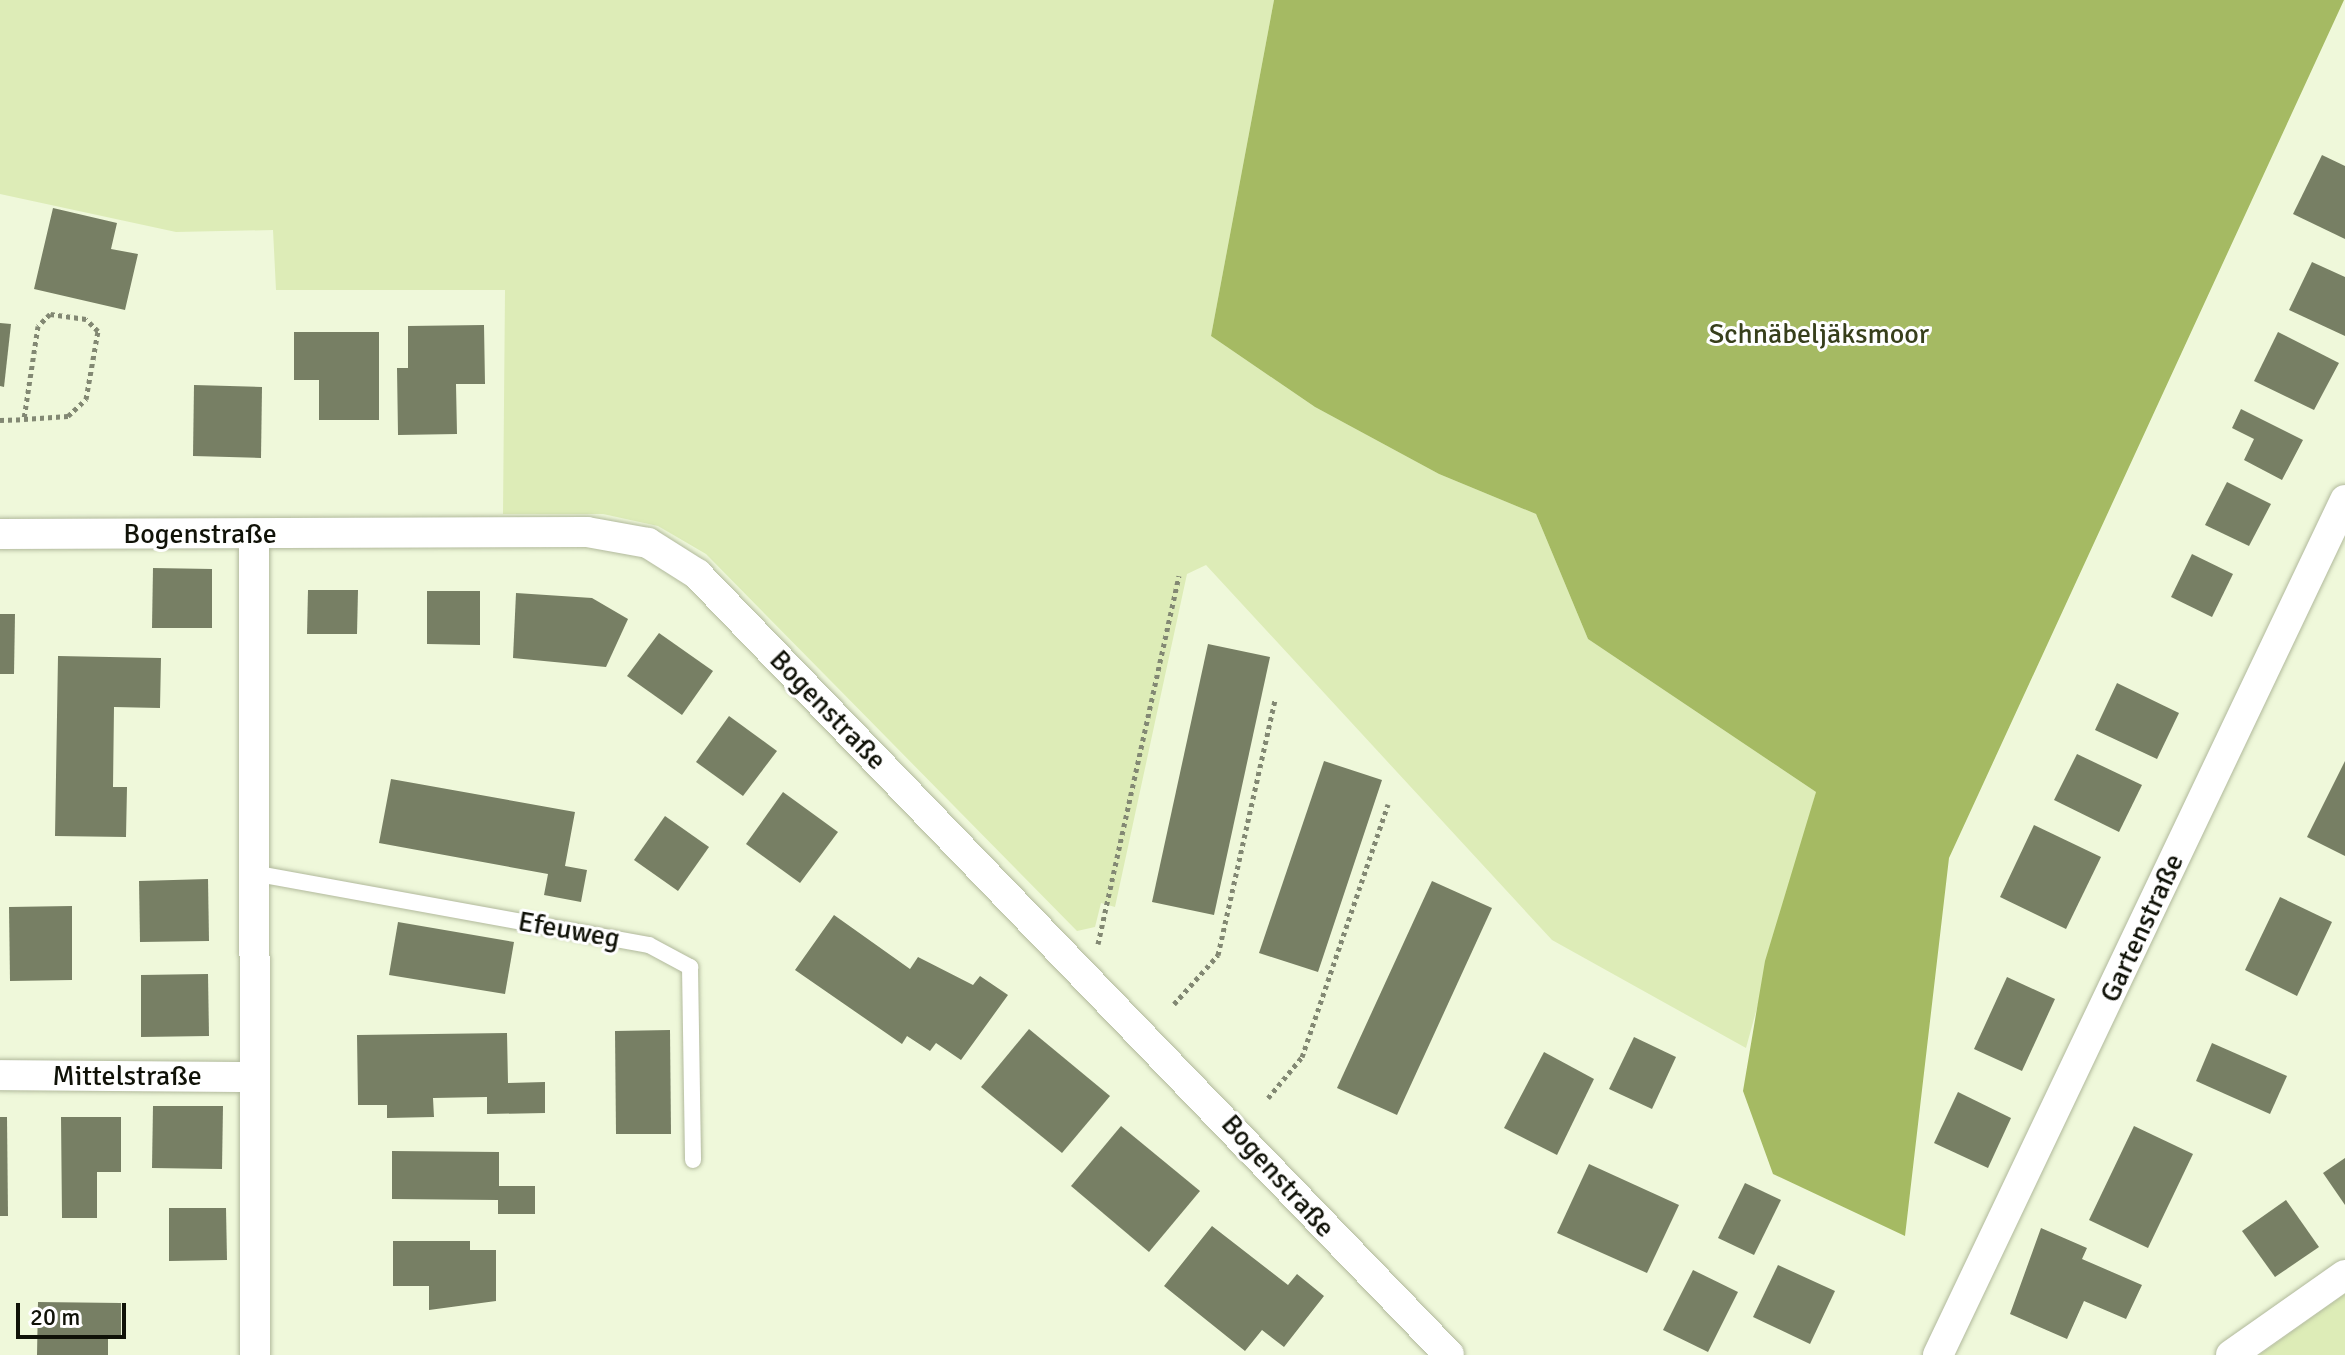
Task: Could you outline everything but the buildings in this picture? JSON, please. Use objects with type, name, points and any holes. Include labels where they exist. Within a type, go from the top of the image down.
[{"type":"street","name":"Gartenstraße","points":[[1938,1355],[2345,500]]},
{"type":"street","name":"Bogenstraße","points":[[0,534],[587,532],[648,543],[697,574],[1449,1355]]},
{"type":"street","points":[[254,535],[255,1355]]},
{"type":"street","name":"Mittelstraße","points":[[0,1075],[254,1077]]},
{"type":"street","points":[[2231,1355],[2345,1275]]},
{"type":"lane","name":"Efeuweg","points":[[253,873],[649,945],[690,967],[693,1160]]},
{"type":"path","points":[[0,420],[24,419],[68,416],[86,399],[98,331],[86,319],[50,314],[38,326],[24,419]]},
{"type":"path","points":[[1078,970],[1103,937],[1179,576]]},
{"type":"path","points":[[1174,1004],[1218,955],[1275,699]]},
{"type":"path","points":[[1268,1098],[1302,1057],[1388,804]]},
{"type":"green space","points":[[0,0],[1274,0],[1211,336],[1315,407],[1439,474],[1536,514],[1588,639],[1816,792],[1746,1048],[1552,940],[1206,565],[1187,574],[1115,907],[1101,903],[1095,927],[1077,931],[706,554],[658,526],[603,514],[503,514],[505,290],[276,290],[273,230],[176,232],[0,194]]},
{"type":"green space","name":"Schnäbeljäksmoor","points":[[1274,0],[2344,0],[1949,858],[1905,1236],[1773,1174],[1743,1091],[1765,961],[1816,792],[1588,639],[1536,514],[1439,474],[1315,407],[1211,336]]},
{"type":"green space","points":[[2345,1294],[2345,1355],[2259,1355]]}]
